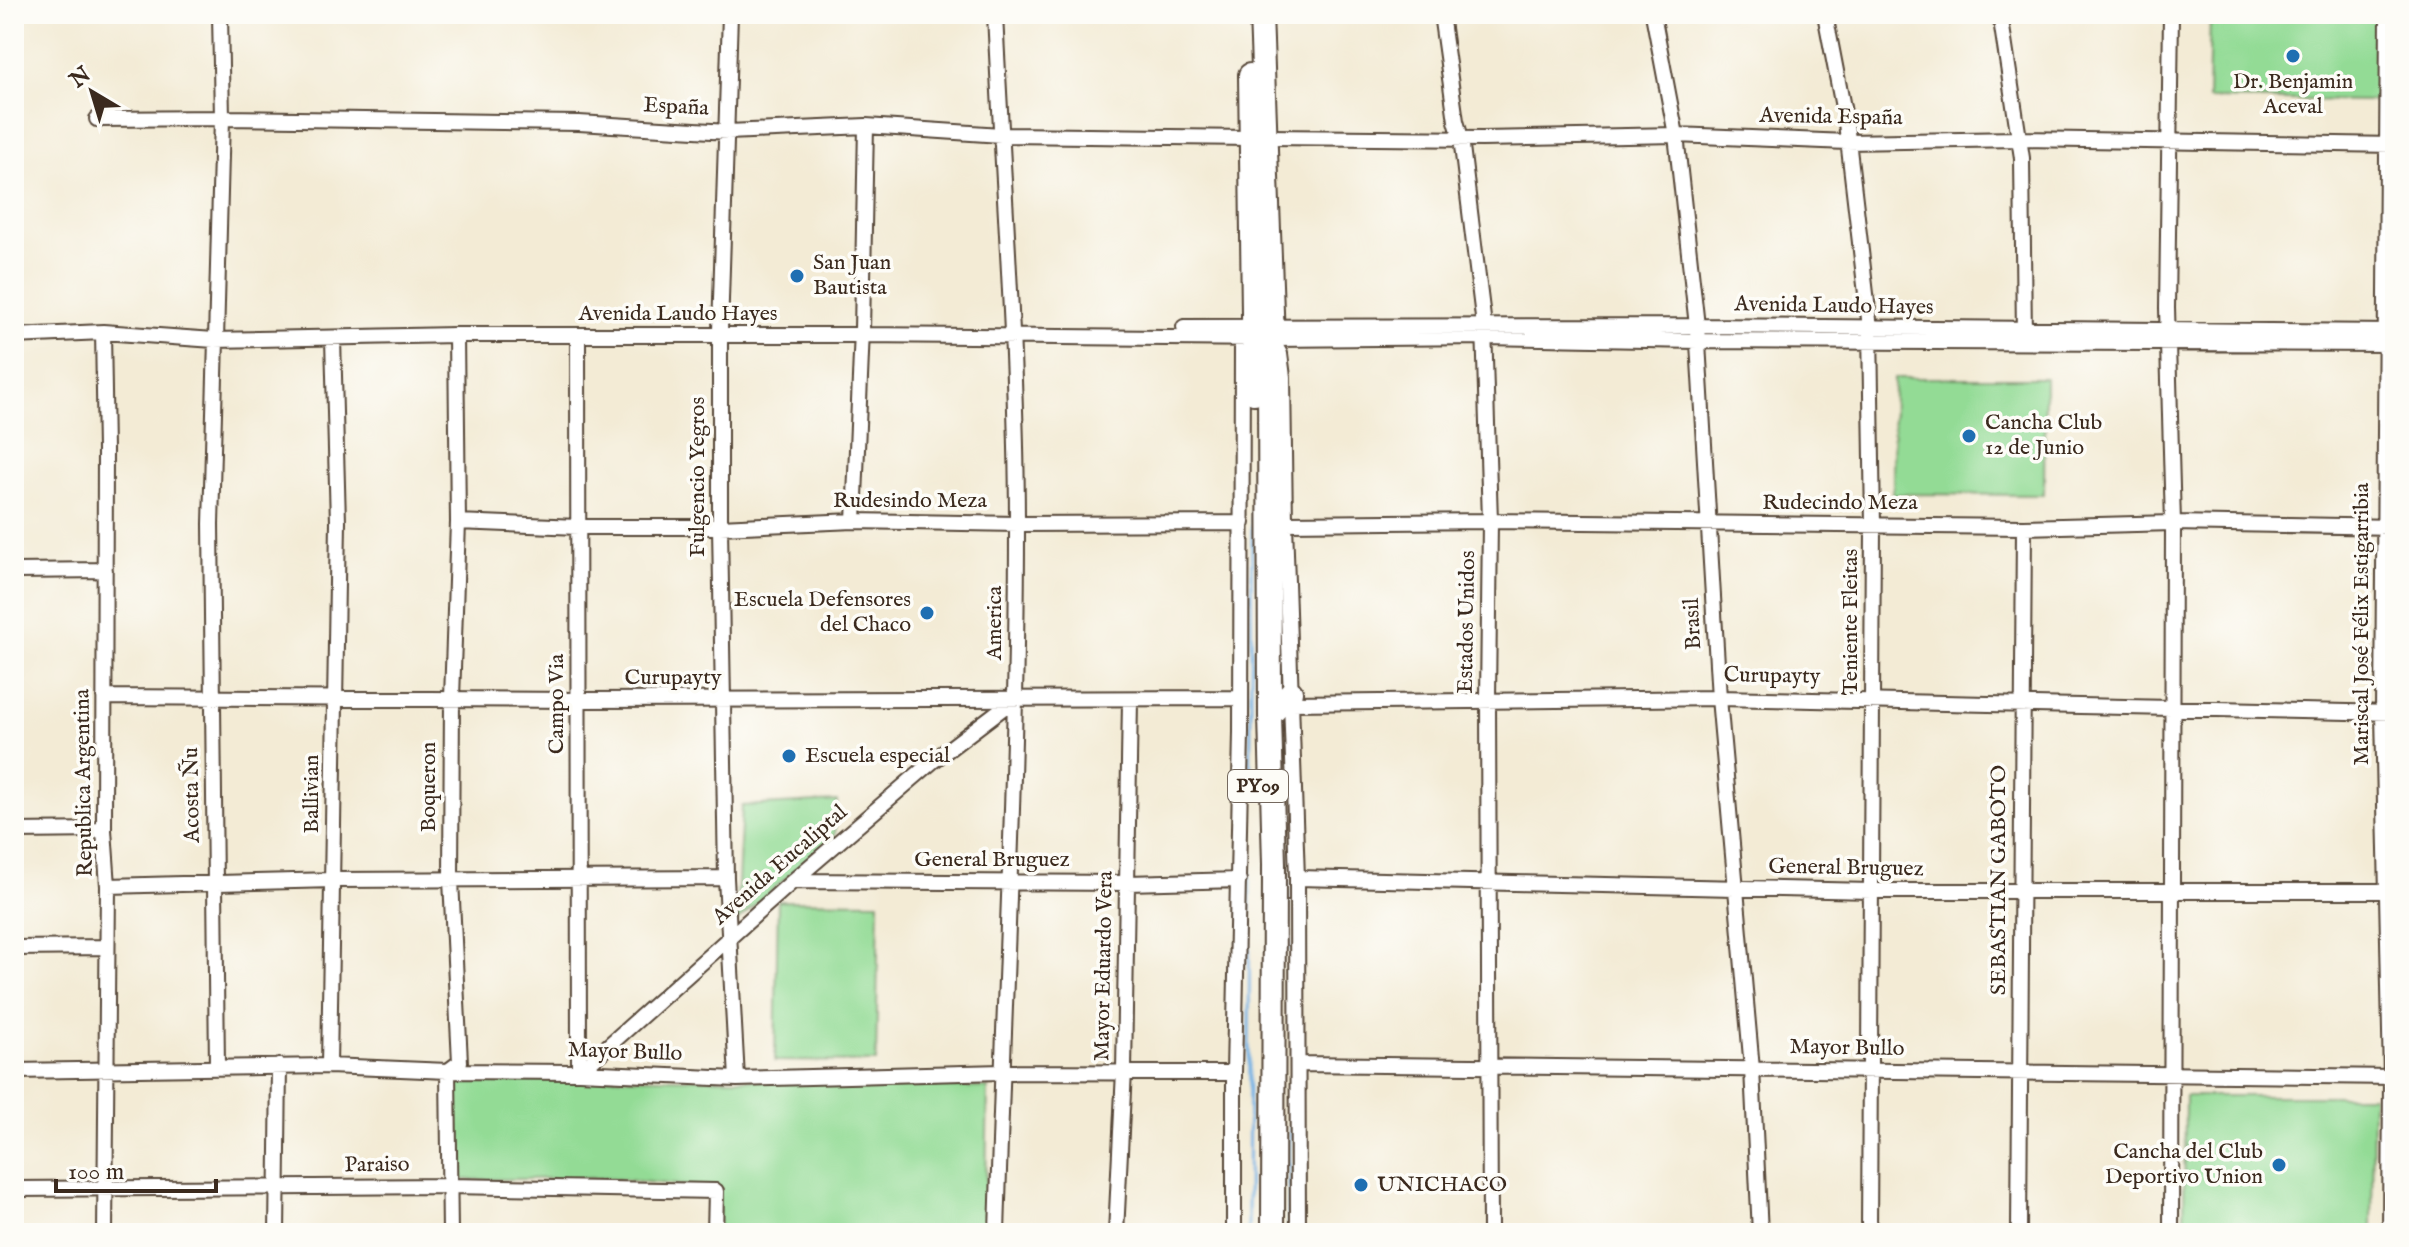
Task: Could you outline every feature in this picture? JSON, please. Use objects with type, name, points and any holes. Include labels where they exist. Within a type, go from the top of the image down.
[{"type":"highway","name":"PY09","points":[[1247,14],[1259,137]]},
{"type":"highway","name":"PY09","points":[[1261,14],[1259,334],[1263,1233]]},
{"type":"highway","name":"PY09","points":[[1259,334],[1269,369],[1270,716],[1274,864],[1273,1233]]},
{"type":"highway","points":[[1270,716],[1291,698]]},
{"type":"street","name":"Acosta Ñu","points":[[217,1066],[211,524],[222,118],[220,14]]},
{"type":"street","name":"Fulgencio Yegros","points":[[730,14],[720,334],[720,527],[726,878],[737,1079]]},
{"type":"street","name":"America","points":[[995,14],[1013,333],[1017,524],[1017,698],[997,1233]]},
{"type":"street","name":"Estados Unidos","points":[[1441,14],[1461,138],[1485,331],[1490,521],[1490,1233]]},
{"type":"street","name":"Brasil","points":[[1653,14],[1676,135],[1697,334],[1719,698],[1752,1069],[1760,1233]]},
{"type":"street","name":"Teniente Fleitas","points":[[1825,14],[1846,123],[1870,335],[1873,699],[1869,1233]]},
{"type":"street","points":[[2000,14],[2022,158],[2024,336]]},
{"type":"street","points":[[2171,14],[2168,142],[2168,335],[2173,523],[2171,1233]]},
{"type":"street","name":"Mariscal José Félix Estigarribia","points":[[2388,14],[2393,1077],[2390,1233]]},
{"type":"street","name":"España","points":[[97,119],[579,123],[728,132],[866,126],[1001,135],[1259,137]]},
{"type":"street","points":[[854,521],[866,126]]},
{"type":"street","name":"Avenida España","points":[[1259,137],[1676,135],[1847,142],[2018,139],[2390,145]]},
{"type":"street","name":"Avenida Laudo Hayes","points":[[14,336],[103,332],[214,340],[862,332],[1259,334],[1485,331],[2391,338]]},
{"type":"street","name":"Republica Argentina","points":[[103,332],[104,830],[108,886],[105,1233]]},
{"type":"street","points":[[1259,334],[1280,354],[1283,377],[1297,878],[1298,1233]]},
{"type":"street","points":[[1234,1233],[1243,523],[1259,334]]},
{"type":"street","name":"Boqueron","points":[[450,1233],[448,1071],[460,1062],[451,880],[452,698],[458,522],[456,335]]},
{"type":"street","name":"Campo Via","points":[[578,337],[579,1072]]},
{"type":"street","name":"Ballivian","points":[[329,1066],[338,522],[333,339]]},
{"type":"street","name":"Rudesindo Meza","points":[[458,522],[578,527],[720,527],[854,521],[1243,523]]},
{"type":"street","name":"Rudecindo Meza","points":[[1285,523],[1490,521],[2024,527],[2173,523],[2389,527]]},
{"type":"street","name":"SEBASTIAN GABOTO","points":[[2019,1233],[2024,527]]},
{"type":"street","points":[[14,571],[105,570]]},
{"type":"street","name":"Curupayty","points":[[104,697],[579,700],[1241,698]]},
{"type":"street","name":"Avenida Eucaliptal","points":[[579,1072],[609,1048],[663,995],[933,761],[1017,698]]},
{"type":"street","name":"Curupayty","points":[[1291,698],[1873,699],[2389,713]]},
{"type":"street","name":"Mayor Eduardo Vera","points":[[1116,1233],[1124,1071],[1130,700]]},
{"type":"street","points":[[14,831],[104,830]]},
{"type":"street","points":[[108,886],[334,880],[726,878]]},
{"type":"street","name":"General Bruguez","points":[[1297,878],[2021,893],[2391,891]]},
{"type":"street","name":"General Bruguez","points":[[793,881],[1128,883],[1239,880]]},
{"type":"street","points":[[14,948],[107,947]]},
{"type":"street","name":"Mayor Bullo","points":[[1298,1064],[2393,1077]]},
{"type":"street","points":[[277,1233],[279,1066]]},
{"type":"street","name":"Mayor Bullo","points":[[14,1071],[329,1066],[737,1079],[1002,1072],[1234,1073]]},
{"type":"street","name":"Paraiso","points":[[14,1189],[449,1186],[716,1191],[715,1233]]},
{"type":"green space","name":"Dr. Benjamin Aceval","points":[[2210,14],[2379,14],[2377,101],[2208,99]]},
{"type":"green space","name":"Cancha Club 12 de Junio","points":[[1894,378],[2045,378],[2044,495],[1893,494]]},
{"type":"green space","points":[[837,801],[835,835],[736,922],[742,806]]},
{"type":"green space","points":[[778,901],[879,902],[876,1062],[775,1061]]},
{"type":"green space","points":[[454,1075],[737,1079],[988,1088],[985,1233],[719,1233],[719,1189],[605,1178],[454,1180]]},
{"type":"green space","name":"Cancha del Club Deportivo Union","points":[[2185,1096],[2373,1096],[2372,1233],[2184,1233]]},
{"type":"waterway","points":[[1248,1233],[1252,512]]},
{"type":"waterway","points":[[1286,758],[1290,950]]},
{"type":"waterway","points":[[1288,1233],[1291,1094]]},
{"type":"place","name":"Dr. Benjamin Aceval","points":[[2293,56]]},
{"type":"place","name":"San Juan Bautista","points":[[797,276]]},
{"type":"place","name":"Cancha Club 12 de Junio","points":[[1969,436]]},
{"type":"place","name":"Escuela Defensores del Chaco","points":[[927,613]]},
{"type":"place","name":"Escuela especial","points":[[789,756]]},
{"type":"place","name":"Cancha del Club Deportivo Union","points":[[2279,1165]]},
{"type":"place","name":"UNICHACO","points":[[1361,1185]]}]
